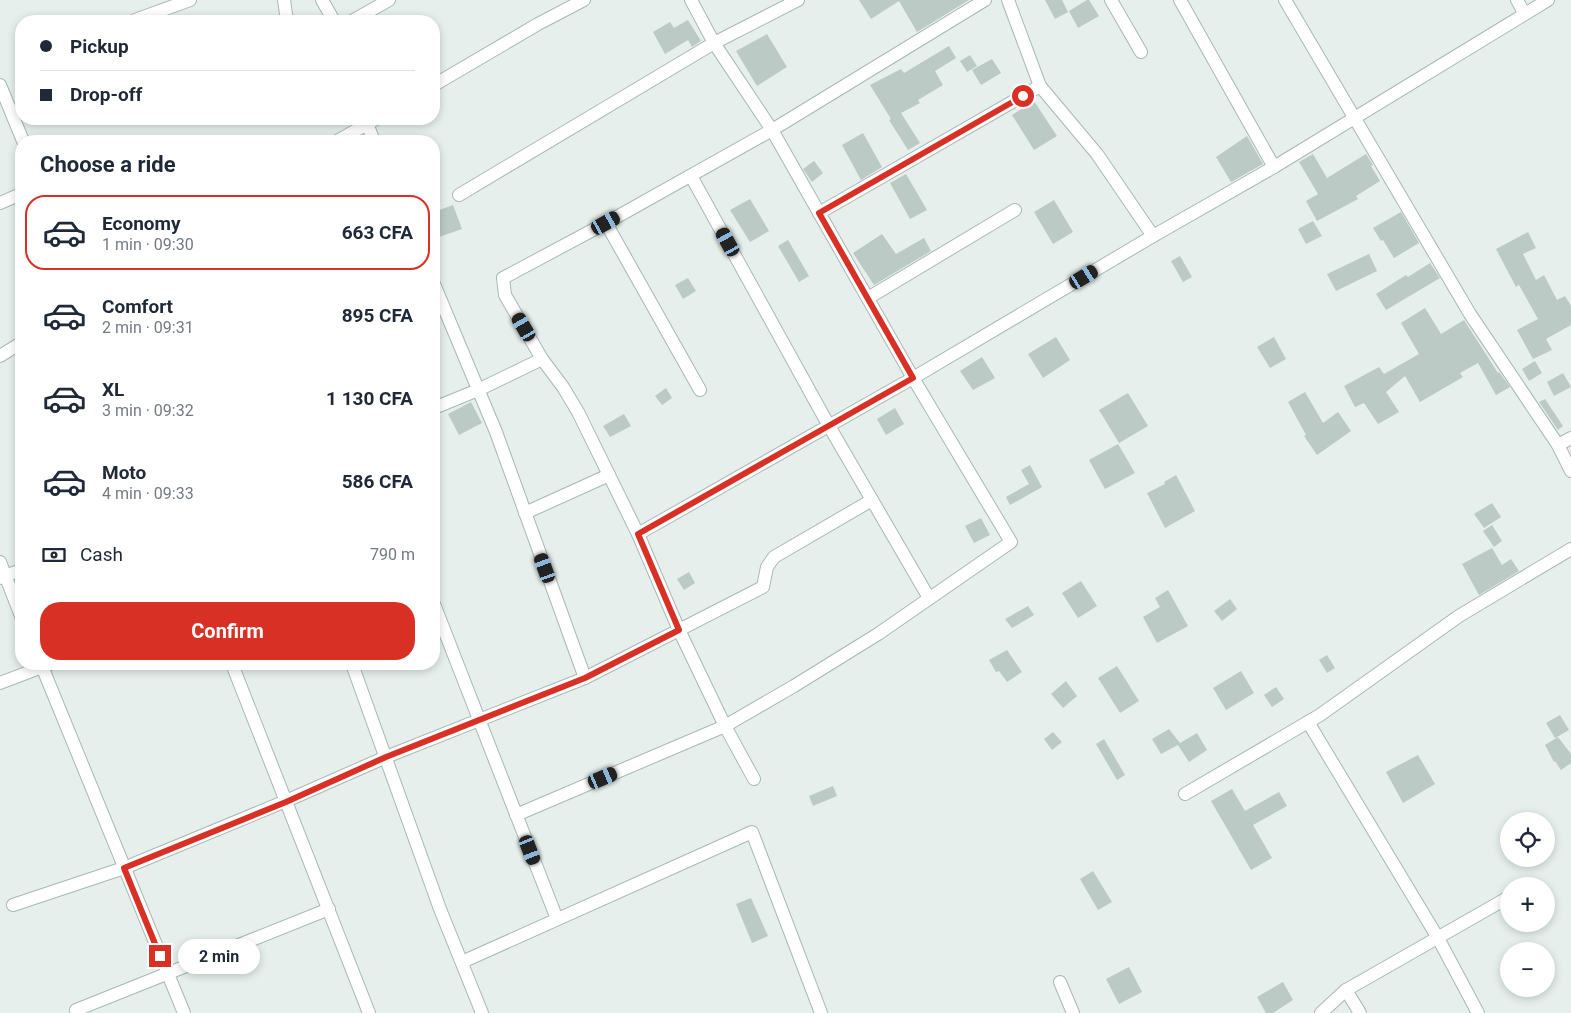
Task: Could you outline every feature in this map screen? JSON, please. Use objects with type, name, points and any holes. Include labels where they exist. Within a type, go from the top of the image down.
[{"type":"street","points":[[149,15],[190,0]]},
{"type":"street","points":[[284,0],[286,15]]},
{"type":"street","points":[[322,0],[331,15]]},
{"type":"street","points":[[363,15],[389,0]]},
{"type":"street","points":[[440,81],[538,24],[584,0]]},
{"type":"street","points":[[516,815],[725,726],[878,634],[1011,542],[913,378],[772,130],[714,43],[690,0]]},
{"type":"street","points":[[459,195],[714,43],[798,0]]},
{"type":"street","points":[[754,779],[725,726],[679,630],[638,534],[609,475],[573,404],[542,359],[505,295],[503,278],[772,130],[985,0]]},
{"type":"street","points":[[1008,0],[1040,86],[1097,154],[1153,236]]},
{"type":"street","points":[[1111,0],[1141,52]]},
{"type":"street","points":[[1180,0],[1274,167]]},
{"type":"street","points":[[1285,0],[1470,314],[1558,445],[1571,472]]},
{"type":"street","points":[[1517,0],[1524,13]]},
{"type":"street","points":[[638,534],[913,378],[1274,167],[1548,0]]},
{"type":"street","points":[[0,85],[15,122]]},
{"type":"street","points":[[819,213],[1040,86]]},
{"type":"street","points":[[347,135],[364,125]]},
{"type":"street","points":[[691,176],[829,426],[929,598]]},
{"type":"street","points":[[0,203],[15,197]]},
{"type":"street","points":[[868,298],[1015,210]]},
{"type":"street","points":[[606,223],[700,390]]},
{"type":"street","points":[[440,298],[496,432],[585,678]]},
{"type":"street","points":[[0,356],[15,347]]},
{"type":"street","points":[[440,406],[478,390],[542,359]]},
{"type":"street","points":[[1558,445],[1571,438]]},
{"type":"street","points":[[525,513],[609,475]]},
{"type":"street","points":[[13,904],[124,868],[286,802],[386,757],[585,678],[763,587],[766,567],[774,557],[872,500]]},
{"type":"street","points":[[1185,794],[1320,715],[1459,616],[1571,549]]},
{"type":"street","points":[[0,562],[3,577],[15,603]]},
{"type":"street","points":[[3,577],[15,572]]},
{"type":"street","points":[[440,619],[556,919]]},
{"type":"street","points":[[0,683],[32,670]]},
{"type":"street","points":[[46,670],[124,868],[184,1013]]},
{"type":"street","points":[[234,670],[369,1013]]},
{"type":"street","points":[[354,670],[440,908],[482,1013]]},
{"type":"street","points":[[1308,722],[1438,938],[1478,1013]]},
{"type":"street","points":[[462,962],[752,832],[821,1013]]},
{"type":"street","points":[[1321,1013],[1346,990],[1500,902]]},
{"type":"street","points":[[76,1010],[329,909]]},
{"type":"street","points":[[1060,982],[1073,1013]]},
{"type":"street","points":[[1346,990],[1360,1013]]},
{"type":"building","points":[[859,0],[969,0],[917,32],[899,1],[871,19]]},
{"type":"building","points":[[1045,0],[1062,0],[1068,12],[1055,19]]},
{"type":"building","points":[[1089,0],[1099,16],[1078,28],[1069,11]]},
{"type":"building","points":[[688,20],[701,41],[692,47],[688,40],[665,54],[653,32],[670,22],[674,28]]},
{"type":"building","points":[[767,34],[787,67],[757,86],[736,51]]},
{"type":"building","points":[[949,46],[956,58],[935,71],[943,85],[918,100],[920,103],[901,113],[920,143],[908,150],[870,85],[901,69],[904,73]]},
{"type":"building","points":[[970,55],[977,66],[967,72],[960,61]]},
{"type":"building","points":[[992,59],[1001,73],[981,85],[972,70]]},
{"type":"building","points":[[1034,101],[1057,136],[1034,150],[1012,115]]},
{"type":"building","points":[[863,133],[882,167],[861,180],[842,145]]},
{"type":"building","points":[[1247,136],[1263,164],[1231,182],[1216,157]]},
{"type":"building","points":[[1313,154],[1327,178],[1366,154],[1380,181],[1356,196],[1358,199],[1317,221],[1306,201],[1318,194],[1299,162]]},
{"type":"building","points":[[814,161],[823,173],[812,182],[803,169]]},
{"type":"building","points":[[906,174],[927,210],[910,219],[890,183]]},
{"type":"building","points":[[750,199],[769,231],[750,242],[730,210]]},
{"type":"building","points":[[1054,200],[1073,232],[1053,244],[1034,212]]},
{"type":"building","points":[[453,205],[462,229],[440,237],[440,210]]},
{"type":"building","points":[[1401,212],[1419,243],[1394,258],[1373,228]]},
{"type":"building","points":[[1313,221],[1322,236],[1306,244],[1298,229]]},
{"type":"building","points":[[1528,232],[1536,248],[1523,254],[1536,280],[1544,275],[1557,300],[1565,296],[1571,306],[1571,325],[1546,339],[1552,350],[1533,359],[1517,330],[1538,319],[1519,285],[1516,287],[1496,249]]},
{"type":"building","points":[[882,234],[896,254],[924,238],[931,251],[874,285],[853,253]]},
{"type":"building","points":[[788,240],[809,276],[799,282],[778,246]]},
{"type":"building","points":[[1369,254],[1377,271],[1336,291],[1327,274]]},
{"type":"building","points":[[1180,256],[1192,277],[1183,282],[1171,261]]},
{"type":"building","points":[[1430,263],[1440,278],[1386,310],[1376,294],[1406,275],[1408,277]]},
{"type":"building","points":[[688,278],[696,291],[683,299],[675,285]]},
{"type":"building","points":[[1425,308],[1441,334],[1464,320],[1498,373],[1510,387],[1496,395],[1478,363],[1460,373],[1463,377],[1420,402],[1405,376],[1386,392],[1399,412],[1378,424],[1364,403],[1355,407],[1344,386],[1379,367],[1384,374],[1419,354],[1401,323]]},
{"type":"building","points":[[1056,337],[1070,360],[1043,378],[1028,354]]},
{"type":"building","points":[[1274,337],[1286,359],[1270,368],[1257,347]]},
{"type":"building","points":[[982,357],[995,378],[973,390],[960,371]]},
{"type":"building","points":[[1535,361],[1542,373],[1529,381],[1522,369]]},
{"type":"building","points":[[1563,373],[1571,387],[1554,396],[1547,382]]},
{"type":"building","points":[[666,388],[672,398],[662,405],[655,396]]},
{"type":"building","points":[[1305,392],[1323,423],[1338,412],[1351,431],[1317,455],[1304,436],[1306,435],[1288,402]]},
{"type":"building","points":[[1128,393],[1148,426],[1119,443],[1099,410]]},
{"type":"building","points":[[1545,399],[1563,426],[1558,430],[1539,402]]},
{"type":"building","points":[[471,402],[482,423],[459,435],[448,414]]},
{"type":"building","points":[[895,408],[904,424],[886,435],[877,419]]},
{"type":"building","points":[[624,414],[631,426],[610,437],[603,426]]},
{"type":"building","points":[[1118,444],[1135,473],[1105,489],[1089,460]]},
{"type":"building","points":[[1030,465],[1042,487],[1010,505],[1006,497],[1029,484],[1021,470]]},
{"type":"building","points":[[1176,475],[1195,511],[1165,528],[1147,493],[1165,484],[1164,482]]},
{"type":"building","points":[[1492,503],[1501,517],[1484,528],[1474,514]]},
{"type":"building","points":[[981,518],[990,535],[974,543],[965,526]]},
{"type":"building","points":[[1492,525],[1502,541],[1494,547],[1483,531]]},
{"type":"building","points":[[1492,548],[1502,565],[1511,559],[1519,571],[1479,595],[1462,564]]},
{"type":"building","points":[[689,572],[695,583],[684,590],[677,579]]},
{"type":"building","points":[[1081,581],[1097,606],[1078,618],[1062,593]]},
{"type":"building","points":[[1168,590],[1188,626],[1157,643],[1143,617],[1160,607],[1155,598]]},
{"type":"building","points":[[1230,599],[1237,609],[1222,621],[1214,611]]},
{"type":"building","points":[[1028,606],[1034,615],[1012,628],[1005,619]]},
{"type":"building","points":[[1007,650],[1022,672],[1007,682],[999,671],[996,672],[989,660]]},
{"type":"building","points":[[1327,655],[1335,668],[1327,673],[1319,660]]},
{"type":"building","points":[[1117,666],[1139,701],[1120,713],[1098,678]]},
{"type":"building","points":[[1241,671],[1254,693],[1226,710],[1213,688]]},
{"type":"building","points":[[1066,681],[1077,696],[1063,708],[1051,694]]},
{"type":"building","points":[[1276,687],[1284,699],[1272,707],[1264,695]]},
{"type":"building","points":[[1560,715],[1569,730],[1555,738],[1546,723]]},
{"type":"building","points":[[1169,729],[1180,743],[1197,733],[1207,750],[1189,762],[1178,745],[1161,754],[1152,739]]},
{"type":"building","points":[[1053,732],[1062,742],[1052,750],[1044,739]]},
{"type":"building","points":[[1558,737],[1571,754],[1571,763],[1561,770],[1554,762],[1545,745]]},
{"type":"building","points":[[1104,739],[1125,775],[1117,780],[1096,744]]},
{"type":"building","points":[[1418,755],[1435,784],[1403,803],[1386,772]]},
{"type":"building","points":[[833,786],[837,796],[813,806],[809,796]]},
{"type":"building","points":[[1232,789],[1245,811],[1279,792],[1287,806],[1253,825],[1272,858],[1251,870],[1211,801]]},
{"type":"building","points":[[1093,871],[1112,902],[1098,910],[1080,879]]},
{"type":"building","points":[[751,898],[768,936],[752,943],[736,904]]},
{"type":"building","points":[[1129,967],[1142,992],[1119,1004],[1106,979]]},
{"type":"building","points":[[1283,982],[1293,1000],[1273,1013],[1266,1013],[1257,997]]},
{"type":"route","points":[[160,956],[124,868],[286,802],[386,757],[585,678],[679,630],[638,534],[913,378],[819,213],[1023,96]]}]
